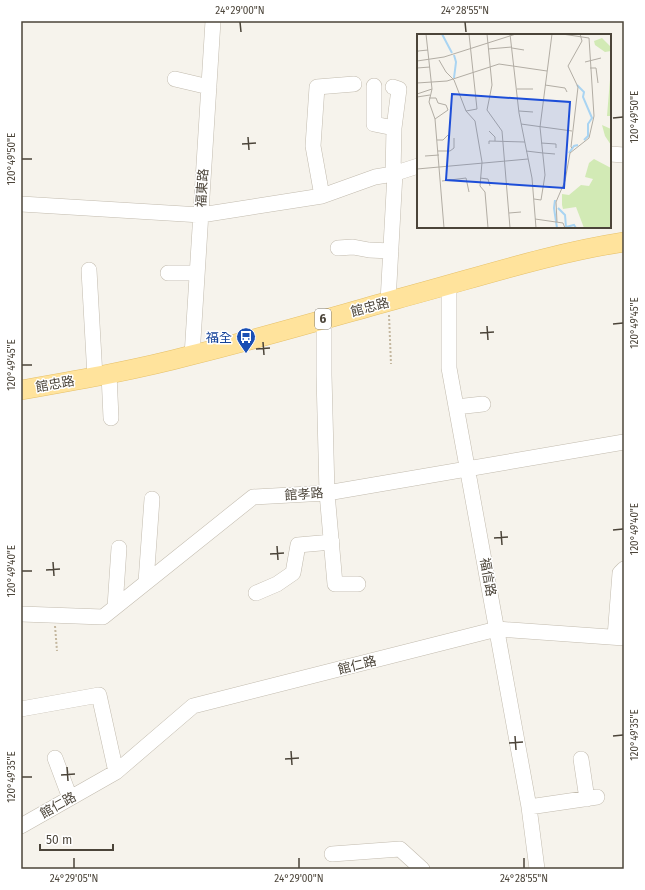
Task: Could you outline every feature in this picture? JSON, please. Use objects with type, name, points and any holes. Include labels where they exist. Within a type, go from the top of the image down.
[{"type":"main road","name":"館忠路","points":[[21,390],[192,356],[528,262],[587,248],[624,242]]},
{"type":"street","name":"福東路","points":[[192,356],[214,21]]},
{"type":"street","points":[[175,79],[209,87]]},
{"type":"street","points":[[322,196],[314,146],[317,87],[354,84]]},
{"type":"street","points":[[374,86],[374,124],[394,128]]},
{"type":"street","points":[[388,302],[394,174],[394,128],[399,89],[393,87]]},
{"type":"street","points":[[611,154],[624,155]]},
{"type":"street","points":[[21,204],[201,215],[322,196],[375,178],[394,174],[417,166]]},
{"type":"street","points":[[338,248],[353,247],[369,250],[391,251]]},
{"type":"street","points":[[89,270],[102,375],[111,418]]},
{"type":"street","points":[[168,273],[197,272]]},
{"type":"street","name":"福信路","points":[[449,285],[449,368],[529,807],[537,869]]},
{"type":"street","points":[[324,319],[327,492],[335,584],[358,584]]},
{"type":"street","points":[[456,407],[483,404]]},
{"type":"street","name":"館孝路","points":[[21,614],[103,617],[253,497],[327,492],[624,442]]},
{"type":"street","points":[[146,582],[152,499]]},
{"type":"street","points":[[256,593],[277,584],[293,573],[298,545],[332,542]]},
{"type":"street","points":[[115,607],[119,548]]},
{"type":"street","points":[[620,637],[620,573],[624,569]]},
{"type":"street","name":"館仁路","points":[[21,826],[116,772],[193,706],[497,629],[620,637]]},
{"type":"street","points":[[21,709],[99,695],[116,772]]},
{"type":"street","points":[[56,758],[70,798]]},
{"type":"street","points":[[529,807],[592,798],[581,759]]},
{"type":"street","points":[[332,854],[400,849],[422,869]]},
{"type":"path","points":[[388,302],[391,364]]},
{"type":"path","points":[[54,615],[57,651]]},
{"type":"place","name":"福全","points":[[246,354]]}]
